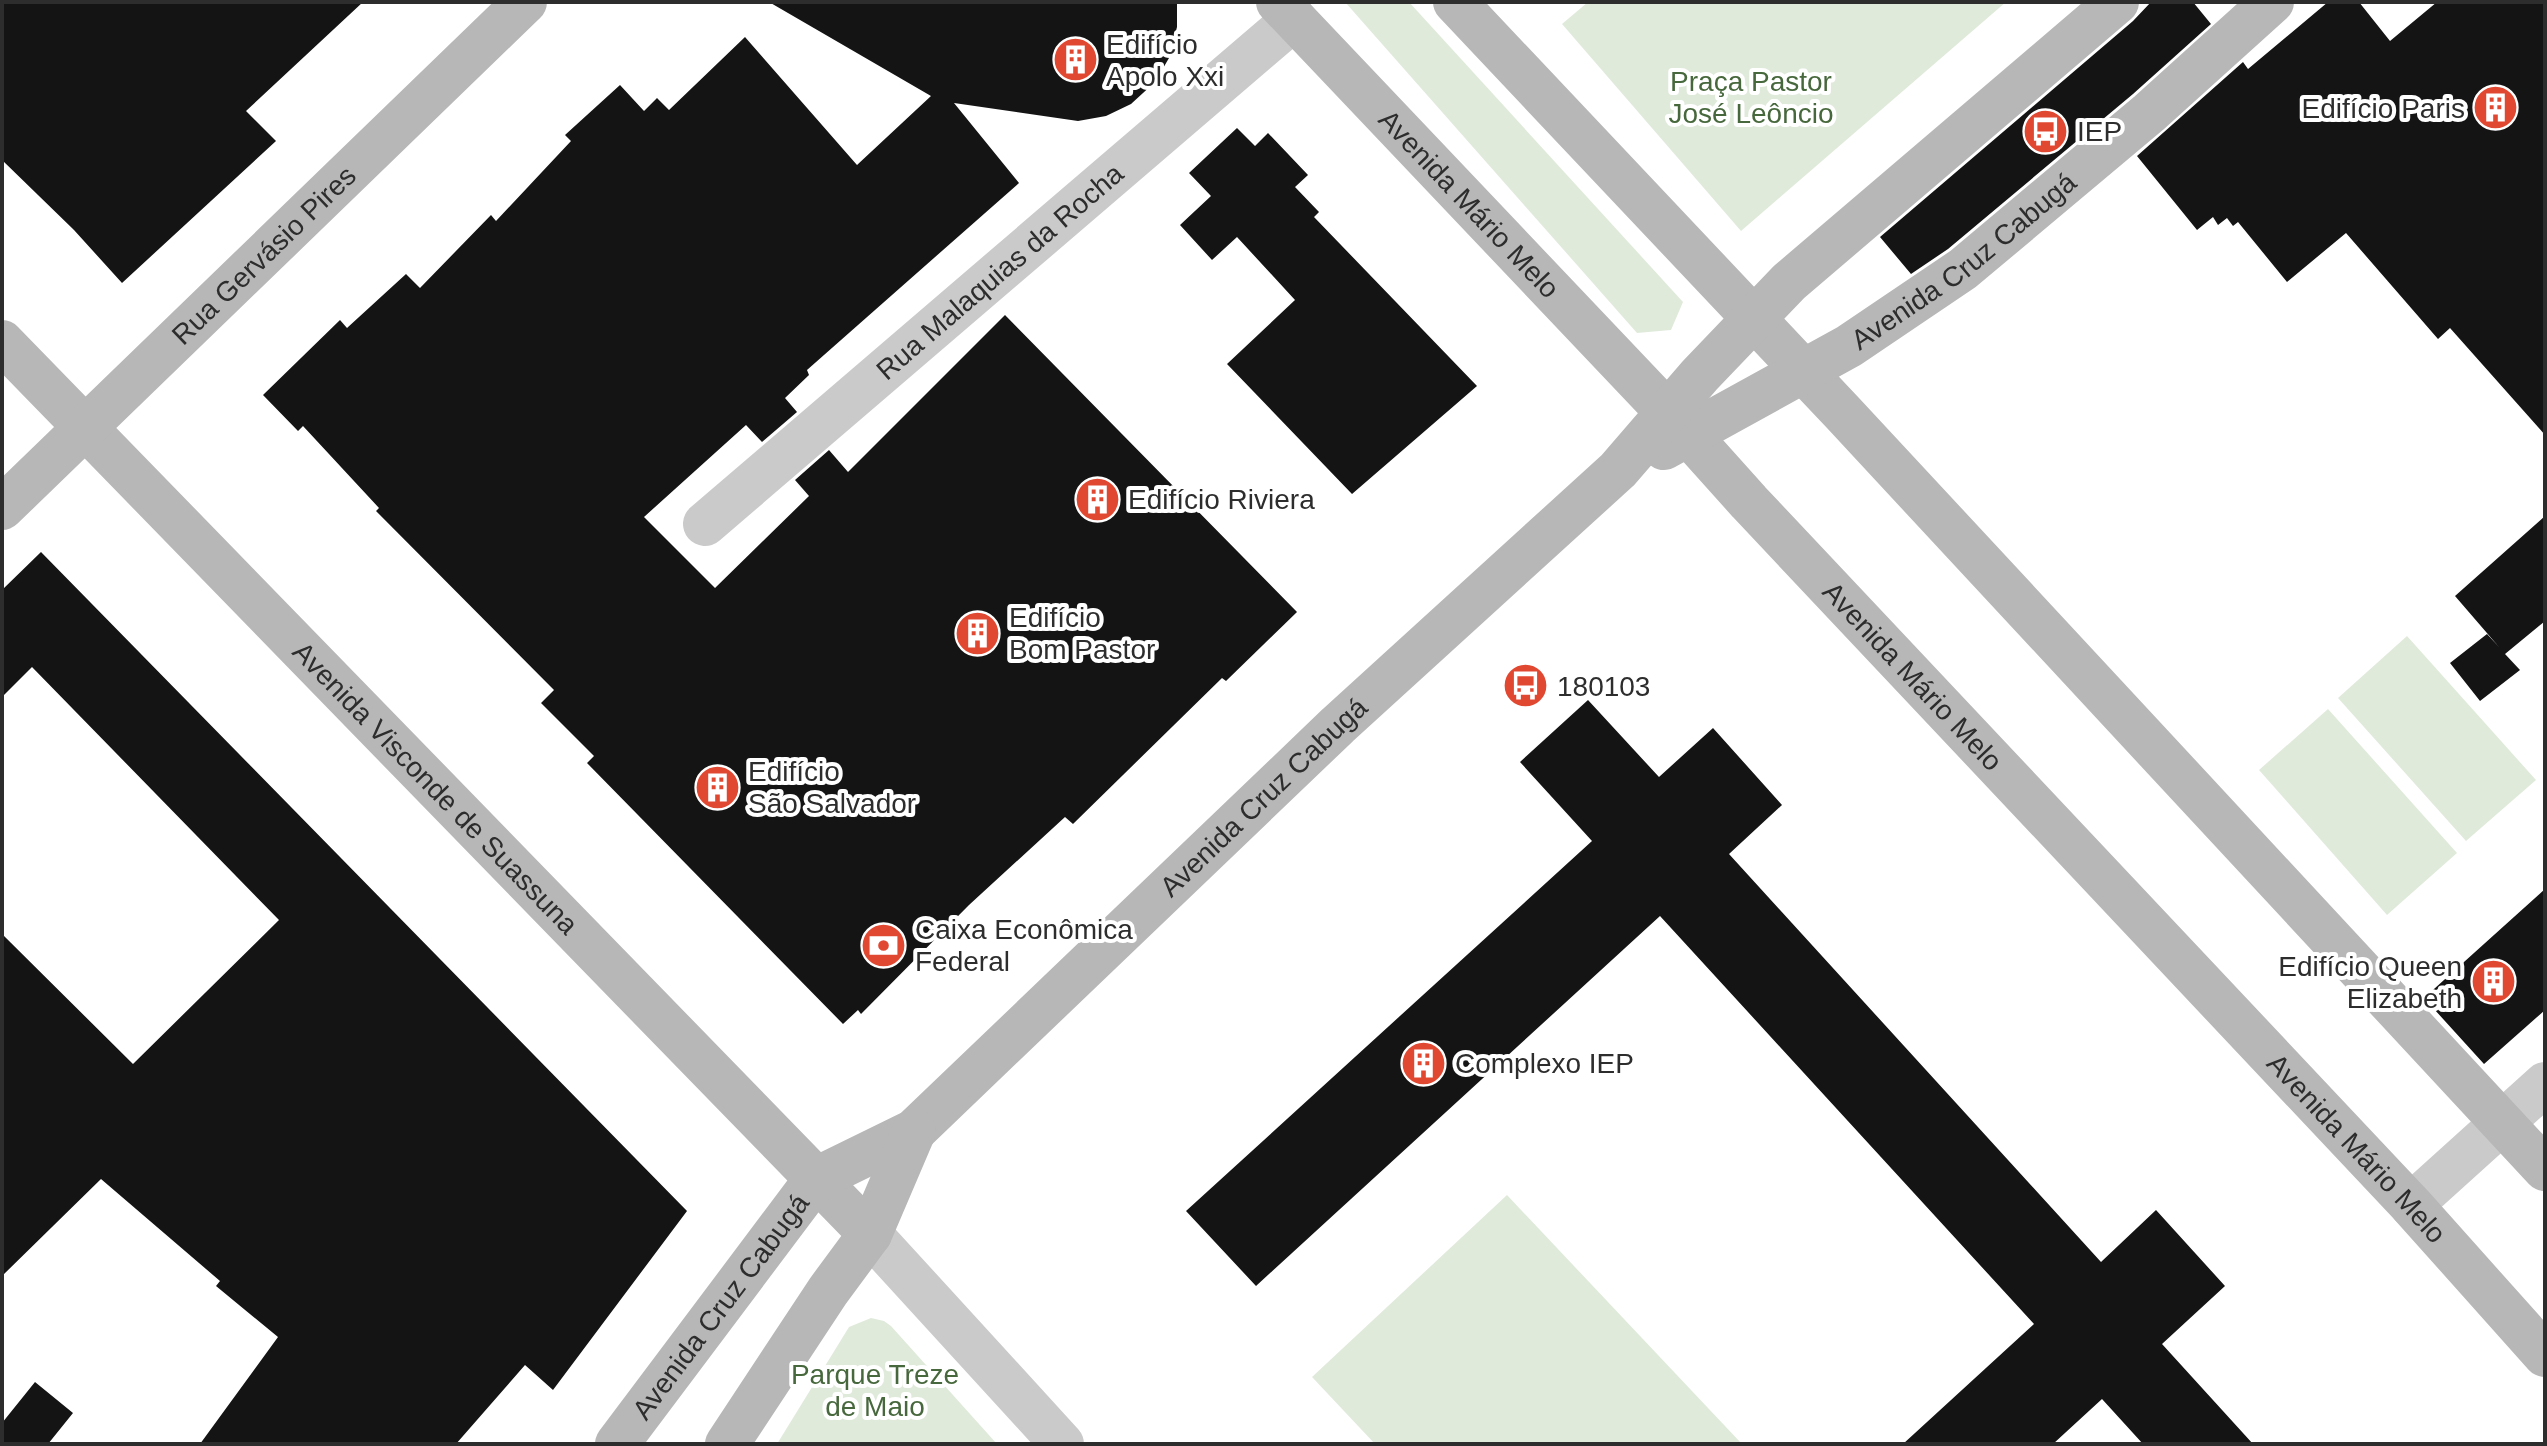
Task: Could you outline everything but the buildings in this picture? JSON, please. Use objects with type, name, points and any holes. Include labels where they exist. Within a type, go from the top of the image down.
[{"type":"main road","name":"Rua Gervásio Pires","points":[[2,508],[525,2]]},
{"type":"main road","points":[[1455,2],[1843,413],[2545,1169]]},
{"type":"main road","name":"Avenida Cruz Cabugá","points":[[617,1444],[816,1179],[914,1131],[1338,725],[1618,470],[1678,423],[1754,319],[1789,282],[2117,2]]},
{"type":"main road","name":"Avenida Cruz Cabugá","points":[[1678,423],[1737,410],[1849,346],[1963,269],[2149,113],[2272,2]]},
{"type":"main road","name":"Avenida Mário Melo","points":[[1286,11],[1678,423],[2411,1205],[2545,1355]]},
{"type":"main road","name":"Avenida Visconde de Suassuna","points":[[2,342],[870,1234]]},
{"type":"main road","name":"Avenida Cruz Cabugá","points":[[727,1444],[828,1291],[870,1234],[914,1131]]},
{"type":"street","name":"Rua Malaquias da Rocha","points":[[705,524],[1286,11]]},
{"type":"street","points":[[2411,1205],[2545,1084]]},
{"type":"street","points":[[870,1234],[1062,1444]]},
{"type":"green space","points":[[1345,2],[1409,2],[1683,302],[1671,330],[1637,333]]},
{"type":"green space","name":"Praça Pastor José Leôncio","points":[[1588,2],[2006,2],[1741,231],[1562,24]]},
{"type":"green space","points":[[2407,636],[2536,780],[2466,841],[2338,698]]},
{"type":"green space","points":[[2328,709],[2457,853],[2387,915],[2259,770]]},
{"type":"green space","points":[[1507,1195],[1742,1444],[1375,1444],[1312,1377]]},
{"type":"green space","name":"Parque Treze de Maio","points":[[871,1318],[891,1326],[997,1444],[777,1444],[849,1327]]},
{"type":"place","name":"Edifício Apolo Xxi","points":[[1075,60]]},
{"type":"place","name":"Edifício Paris","points":[[2496,108]]},
{"type":"place","name":"IEP","points":[[2046,131]]},
{"type":"place","name":"Edifício Riviera","points":[[1097,499]]},
{"type":"place","name":"Edifício Bom Pastor","points":[[978,633]]},
{"type":"place","name":"180103","points":[[1526,686]]},
{"type":"place","name":"Edifício São Salvador","points":[[717,787]]},
{"type":"place","name":"Caixa Econômica Federal","points":[[884,945]]},
{"type":"place","name":"Edifício Queen Elizabeth","points":[[2493,982]]},
{"type":"place","name":"Complexo IEP","points":[[1424,1063]]}]
